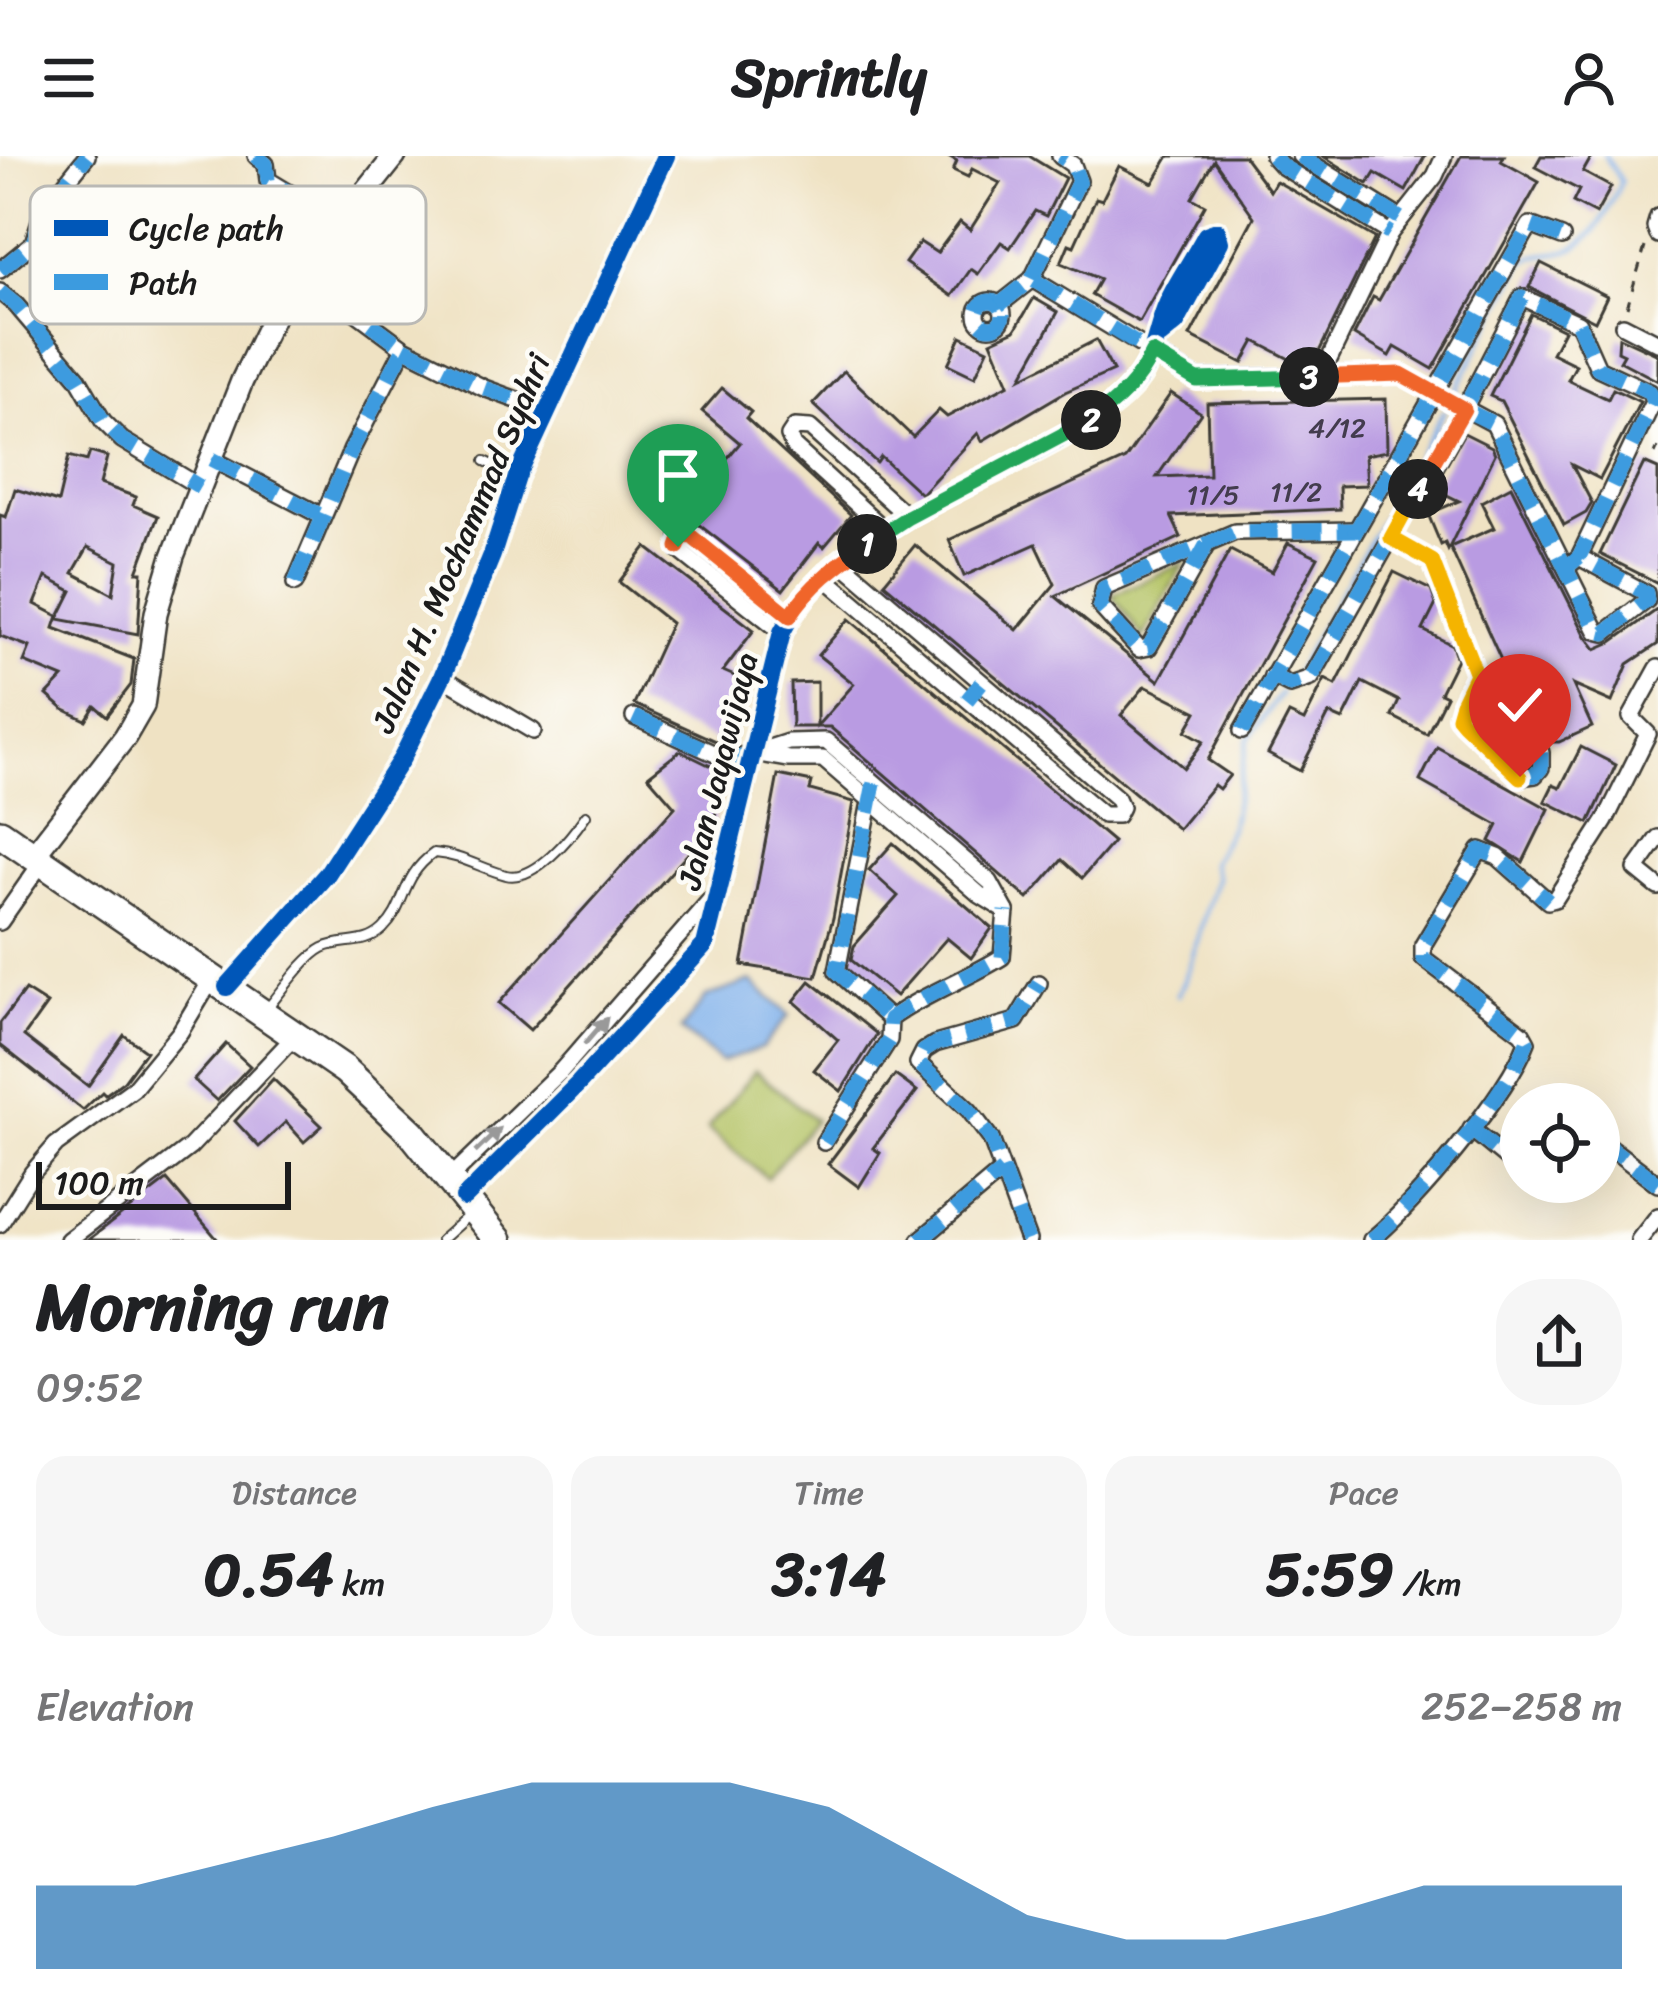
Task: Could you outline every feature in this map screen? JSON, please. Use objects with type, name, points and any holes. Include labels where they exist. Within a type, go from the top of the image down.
[{"type":"highway","points":[[0,833],[345,1070],[411,1132],[499,1240]]},
{"type":"street","points":[[63,186],[87,156]]},
{"type":"street","points":[[256,156],[266,164],[268,181],[276,186]]},
{"type":"street","points":[[371,186],[395,156]]},
{"type":"street","name":"Jalan H. Mochammad Syahri","points":[[0,1224],[56,1145],[133,1089],[220,981],[277,934],[334,863],[402,758],[442,677],[492,555],[517,477],[667,156]]},
{"type":"street","points":[[999,305],[1032,279],[1079,181],[1073,165],[1060,156]]},
{"type":"street","points":[[1300,156],[1395,225]]},
{"type":"street","points":[[1321,376],[1395,225],[1435,176],[1444,156]]},
{"type":"street","points":[[1282,159],[1395,225]]},
{"type":"street","points":[[1241,731],[1530,225],[1562,236]]},
{"type":"street","points":[[1217,231],[1220,242],[1176,323],[1160,336],[1162,315],[1207,235],[1217,231]]},
{"type":"street","points":[[0,270],[30,245]]},
{"type":"street","points":[[1032,279],[1197,380],[1401,374],[1494,424],[1573,562],[1601,633],[1647,601],[1646,593],[1573,562]]},
{"type":"street","points":[[0,292],[30,321]]},
{"type":"street","points":[[1272,676],[1290,685],[1311,678],[1464,409],[1522,296],[1578,323],[1598,368],[1650,392],[1653,402],[1573,562]]},
{"type":"street","points":[[32,324],[78,378],[112,430],[200,487]]},
{"type":"street","points":[[0,922],[143,706],[157,614],[200,487],[269,324]]},
{"type":"street","points":[[373,324],[404,347],[484,388],[547,411]]},
{"type":"street","points":[[1623,325],[1658,344]]},
{"type":"street","name":"Jalan Jayawijaya","points":[[463,1195],[545,1118],[706,945],[786,624],[802,596],[841,562],[908,517],[1085,424],[1127,394],[1140,379],[1160,336]]},
{"type":"street","points":[[295,583],[404,347]]},
{"type":"street","points":[[886,531],[793,446],[790,436],[795,427],[810,428],[908,517]]},
{"type":"street","points":[[212,458],[322,516]]},
{"type":"street","points":[[1207,544],[1149,647],[1139,649],[1100,606],[1104,588],[1235,532],[1355,530]]},
{"type":"street","points":[[692,537],[786,624],[680,551],[679,538],[692,537]]},
{"type":"street","points":[[1391,538],[1432,561],[1476,674],[1535,742],[1542,760],[1535,776],[1520,777],[1458,717],[1476,674]]},
{"type":"street","points":[[823,576],[1103,815],[1120,812],[1118,799],[841,562]]},
{"type":"street","points":[[1371,1240],[1400,1217],[1471,1129],[1524,1051],[1526,1038],[1423,958],[1423,944],[1480,850],[1498,857],[1548,902],[1555,899],[1605,821],[1648,734],[1630,717],[1658,668]]},
{"type":"street","points":[[442,677],[533,731]]},
{"type":"street","points":[[967,700],[981,683]]},
{"type":"street","points":[[634,716],[726,759],[754,753],[823,759],[990,882],[1006,911],[1002,957],[965,980],[917,999],[890,1019]]},
{"type":"street","points":[[872,792],[837,971],[890,1019]]},
{"type":"street","points":[[1658,838],[1636,869],[1658,886]]},
{"type":"street","name":"Jalan Jayawijaya","points":[[463,1195],[527,1102],[561,1071],[721,888]]},
{"type":"street","points":[[1028,1240],[991,1139],[970,1110],[919,1067],[919,1060],[935,1044],[1016,1021],[1039,983]]},
{"type":"street","points":[[824,1142],[889,1040],[890,1019]]},
{"type":"street","points":[[68,1240],[190,1147],[296,1035]]},
{"type":"street","points":[[1471,1129],[1500,1153]]},
{"type":"street","points":[[1620,1155],[1658,1184]]},
{"type":"street","points":[[920,1240],[1002,1171]]},
{"type":"street","points":[[1639,1240],[1658,1216]]},
{"type":"lane","points":[[485,461],[517,477]]},
{"type":"lane","points":[[264,1012],[320,949],[364,942],[379,933],[394,918],[412,873],[434,853],[454,854],[511,877],[529,872],[586,815]]},
{"type":"lane","points":[[661,957],[679,974]]},
{"type":"lane","points":[[440,1240],[463,1195]]},
{"type":"path","points":[[1623,325],[1635,275],[1657,228]]},
{"type":"path","points":[[1655,454],[1658,447]]},
{"type":"green space","points":[[1184,563],[1143,638],[1112,595]]},
{"type":"green space","points":[[1479,693],[1533,752],[1526,768],[1518,768],[1471,720],[1469,713]]},
{"type":"green space","points":[[755,1071],[815,1120],[767,1178],[707,1129]]},
{"type":"water","points":[[751,981],[789,1015],[762,1048],[721,1062],[681,1030],[706,997]]},
{"type":"building","points":[[948,156],[1029,156],[1065,178],[1046,216],[1035,211],[1010,248],[1001,242],[978,274],[971,269],[952,296],[905,263],[920,242],[937,253],[960,222],[970,230],[1000,183],[972,169],[968,177],[953,170],[957,161]]},
{"type":"building","points":[[1169,156],[1244,156],[1270,191],[1276,181],[1375,238],[1313,364],[1299,364],[1255,341],[1243,363],[1190,336],[1254,217],[1214,160],[1192,198],[1205,205],[1139,322],[1091,295],[1100,279],[1061,263],[1119,166],[1153,183]]},
{"type":"building","points":[[1323,156],[1425,156],[1406,191],[1375,173],[1368,184]]},
{"type":"building","points":[[1461,156],[1504,156],[1501,161],[1539,182],[1433,369],[1395,347],[1390,356],[1354,335]]},
{"type":"building","points":[[1541,156],[1592,156],[1583,172],[1611,187],[1596,214],[1573,202],[1579,190],[1535,167]]},
{"type":"building","points":[[1541,263],[1607,296],[1595,321],[1529,287]]},
{"type":"building","points":[[1034,298],[1058,312],[1021,378],[1096,340],[1113,371],[1065,392],[982,441],[978,433],[921,494],[881,457],[877,463],[813,404],[844,371],[913,437],[939,410],[947,417],[1009,384],[991,341],[1015,330]]},
{"type":"building","points":[[1531,314],[1564,330],[1552,353],[1576,365],[1568,380],[1608,399],[1613,389],[1640,402],[1600,479],[1572,465],[1592,503],[1586,513],[1564,525],[1501,401],[1490,396]]},
{"type":"building","points":[[961,336],[988,349],[975,377],[948,364]]},
{"type":"building","points":[[1619,337],[1658,355],[1658,381],[1620,361],[1624,354],[1618,351]]},
{"type":"building","points":[[722,388],[751,412],[746,418],[851,515],[824,547],[819,543],[783,590],[676,507],[707,467],[715,473],[740,443],[702,411]]},
{"type":"building","points":[[1171,393],[1201,413],[1157,477],[1209,475],[1207,403],[1386,399],[1387,451],[1365,455],[1367,485],[1339,486],[1340,509],[1171,516],[1181,537],[1055,596],[1159,681],[1230,550],[1272,572],[1288,543],[1318,557],[1208,760],[1230,775],[1219,789],[1214,785],[1178,829],[884,583],[915,545],[1017,630],[1055,584],[1036,544],[964,576],[949,540],[1125,459]],"holes":[[[1145,686],[1197,712],[1186,731],[1204,741],[1184,768],[1121,715]]]},
{"type":"building","points":[[1464,433],[1492,447],[1495,454],[1448,550],[1445,543],[1441,545],[1428,514],[1459,501],[1433,488]]},
{"type":"building","points":[[90,452],[107,457],[100,484],[136,497],[133,505],[158,516],[137,572],[142,572],[138,634],[58,619],[72,591],[46,577],[35,604],[58,616],[54,628],[134,659],[131,685],[107,716],[95,706],[86,720],[47,695],[63,678],[24,662],[30,647],[0,636],[0,515],[6,517],[15,489],[58,502],[69,456],[87,461]],"holes":[[[88,547],[118,562],[113,594],[73,573]]]},
{"type":"building","points":[[1644,463],[1658,469],[1658,583],[1600,554]]},
{"type":"building","points":[[1511,486],[1596,649],[1658,609],[1658,644],[1628,664],[1612,702],[1573,685],[1592,727],[1559,742],[1553,742],[1539,710],[1526,715],[1450,547],[1494,528],[1481,502]]},
{"type":"building","points":[[646,547],[754,630],[723,671],[748,682],[722,744],[634,704],[671,623],[619,582]]},
{"type":"building","points":[[1394,572],[1431,590],[1436,604],[1423,630],[1452,645],[1457,659],[1427,734],[1392,716],[1399,701],[1362,682],[1343,720],[1329,714],[1300,771],[1268,754],[1289,714],[1304,721],[1325,679],[1336,685]]},
{"type":"building","points":[[849,619],[1113,842],[1082,878],[1062,860],[1028,899],[830,727],[792,727],[791,683],[817,682],[817,726],[854,684],[818,655]]},
{"type":"building","points":[[1437,747],[1549,809],[1523,862],[1490,841],[1498,825],[1420,781]]},
{"type":"building","points":[[1581,747],[1616,765],[1589,823],[1545,801],[1553,785],[1560,788]]},
{"type":"building","points":[[680,751],[723,772],[709,849],[701,839],[530,1030],[499,1003],[675,807],[648,776]]},
{"type":"building","points":[[778,775],[812,782],[810,790],[854,802],[833,918],[816,977],[742,965]]},
{"type":"building","points":[[893,843],[992,928],[971,958],[947,938],[896,996],[851,960],[854,946],[898,896],[869,870]]},
{"type":"building","points":[[810,981],[877,1034],[841,1091],[814,1070],[838,1040],[794,1001]]},
{"type":"building","points":[[25,990],[47,1004],[24,1036],[88,1086],[124,1035],[146,1051],[124,1081],[105,1095],[102,1092],[83,1110],[0,1045],[0,1023]]},
{"type":"building","points":[[226,1044],[250,1066],[217,1101],[194,1080]]},
{"type":"building","points":[[895,1075],[917,1091],[873,1148],[880,1153],[859,1187],[828,1164]]},
{"type":"building","points":[[273,1079],[322,1126],[304,1142],[286,1122],[259,1147],[235,1121]]},
{"type":"building","points":[[167,1180],[218,1240],[88,1240]]},
{"type":"waterway","points":[[1453,396],[1523,262],[1579,245],[1601,221],[1621,181],[1605,156]]},
{"type":"waterway","points":[[1296,671],[1444,411]]},
{"type":"waterway","points":[[1178,995],[1217,878],[1212,863],[1231,827],[1248,739],[1281,693]]},
{"type":"marked path","points":[[63,186],[87,156]]},
{"type":"marked path","points":[[256,156],[266,164],[268,180],[278,186]]},
{"type":"marked path","points":[[1032,279],[1079,181],[1073,165],[1060,156]]},
{"type":"marked path","points":[[1273,156],[1390,233]]},
{"type":"marked path","points":[[1300,156],[1400,218]]},
{"type":"marked path","points":[[1242,731],[1530,225],[1562,237]]},
{"type":"marked path","points":[[0,270],[30,245]]},
{"type":"marked path","points":[[999,305],[1032,279],[1152,353],[1154,349]]},
{"type":"marked path","points":[[0,292],[30,321]]},
{"type":"marked path","points":[[1272,676],[1290,685],[1311,678],[1522,297],[1578,323],[1598,368],[1650,392],[1653,402],[1579,557]]},
{"type":"marked path","points":[[990,301],[1003,314],[990,327],[977,314],[990,301]]},
{"type":"marked path","points":[[32,324],[122,440],[200,487]]},
{"type":"marked path","points":[[295,583],[352,449],[404,348],[372,324]]},
{"type":"marked path","points":[[404,348],[484,388],[547,411]]},
{"type":"marked path","points":[[1464,409],[1494,424],[1597,631],[1605,633],[1647,600],[1646,593],[1579,557],[1567,567]]},
{"type":"marked path","points":[[212,459],[322,516]]},
{"type":"marked path","points":[[1207,544],[1149,647],[1139,649],[1100,606],[1104,588],[1235,532],[1355,530]]},
{"type":"marked path","points":[[1391,538],[1432,561],[1476,674],[1541,752],[1541,768],[1535,775],[1520,777],[1458,717],[1476,674]]},
{"type":"marked path","points":[[967,700],[981,683]]},
{"type":"marked path","points":[[634,717],[726,759],[754,753]]},
{"type":"marked path","points":[[874,783],[837,971],[890,1019]]},
{"type":"marked path","points":[[1371,1240],[1458,1147],[1501,1090],[1527,1042],[1522,1033],[1423,958],[1423,945],[1480,850],[1498,857],[1548,901]]},
{"type":"marked path","points":[[824,1142],[889,1040],[890,1019],[1002,957],[1006,911]]},
{"type":"marked path","points":[[1028,1240],[991,1139],[969,1110],[918,1063],[935,1044],[1016,1021],[1039,983]]},
{"type":"marked path","points":[[1471,1129],[1500,1153]]},
{"type":"marked path","points":[[1620,1155],[1658,1184]]},
{"type":"marked path","points":[[920,1240],[1002,1171]]},
{"type":"cycle path","points":[[227,987],[327,874],[402,758],[442,677],[492,555],[517,477],[666,156]]},
{"type":"cycle path","points":[[464,1198],[578,1084],[705,945],[782,632],[804,598],[832,569],[902,519],[1055,441],[1122,397],[1147,363],[1177,284],[1206,235],[1217,231],[1220,242],[1176,323],[1160,336]]},
{"type":"route","points":[[678,547],[679,538],[692,537],[790,616],[823,576],[886,531],[1085,424],[1127,394],[1152,353],[1197,380],[1401,374],[1464,409],[1391,538],[1432,561],[1476,674],[1458,717],[1520,777]]}]
